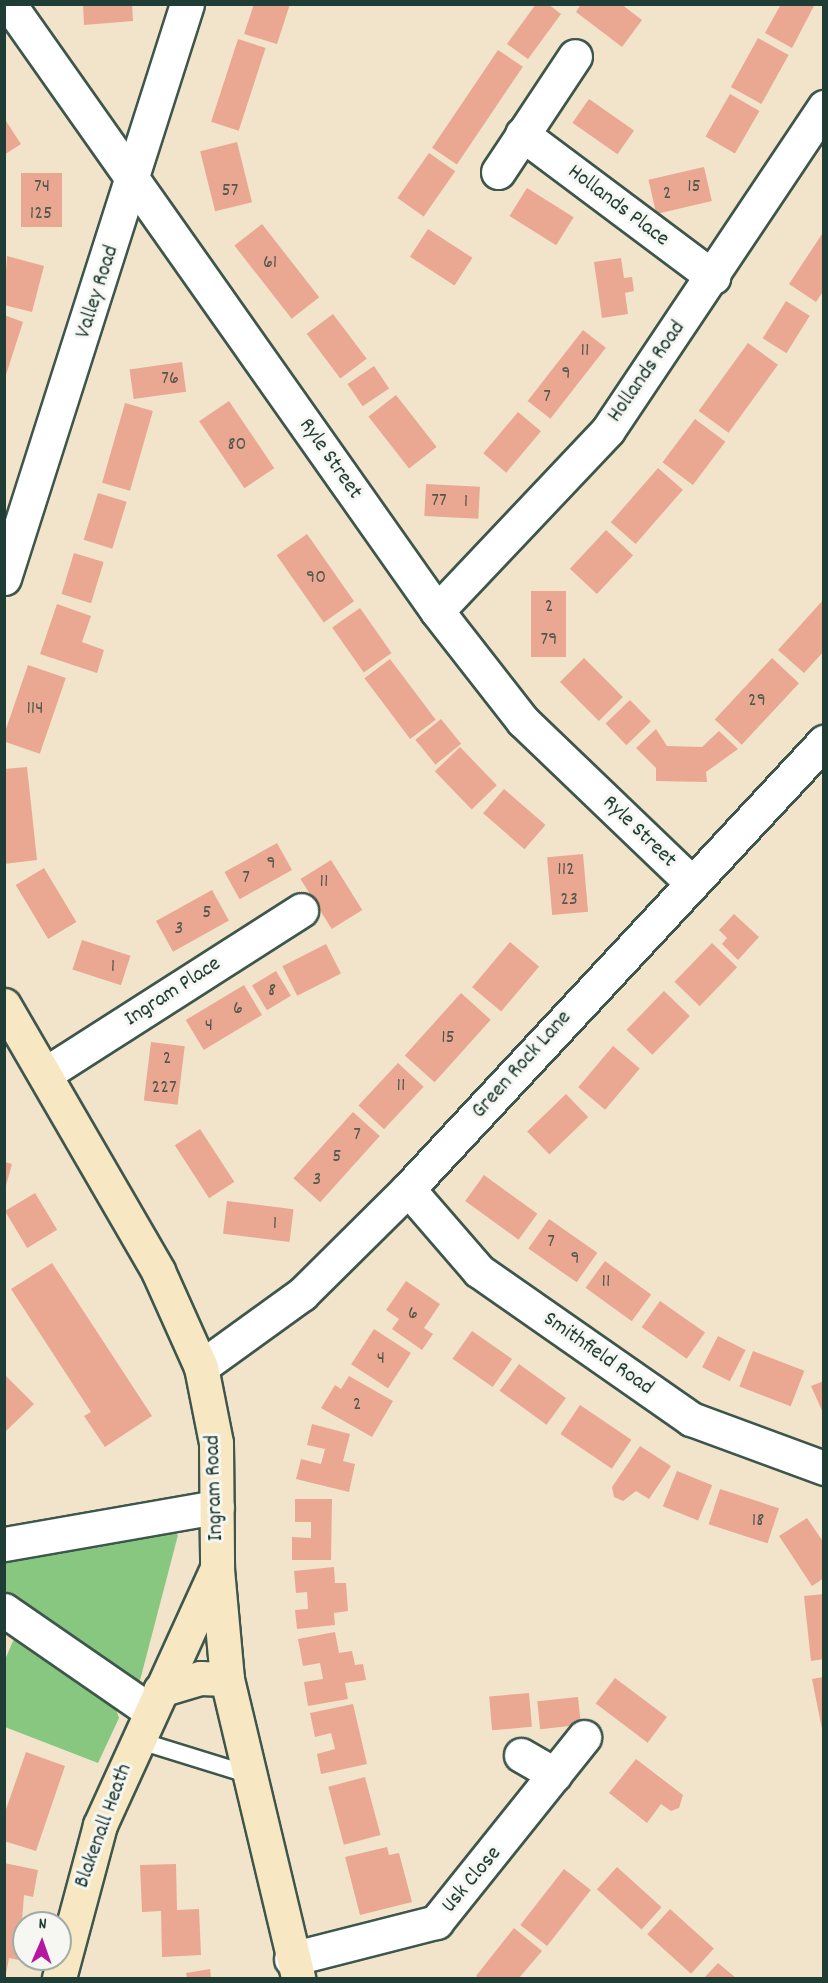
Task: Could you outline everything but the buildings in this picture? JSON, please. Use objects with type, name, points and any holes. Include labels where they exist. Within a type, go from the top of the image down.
[{"type":"street","name":"Ryle Street","points":[[9,4],[437,611],[523,721],[690,881]]},
{"type":"street","name":"Valley Road","points":[[4,578],[134,182],[187,4]]},
{"type":"street","points":[[498,172],[575,56]]},
{"type":"street","name":"Hollands Road","points":[[437,611],[608,430],[713,277],[824,106]]},
{"type":"street","name":"Hollands Place","points":[[522,134],[713,277]]},
{"type":"street","name":"Green Rock Lane","points":[[201,1367],[302,1294],[408,1189],[690,881],[824,742]]},
{"type":"street","name":"Ingram Place","points":[[45,1074],[301,910]]},
{"type":"street","name":"Ingram Road","points":[[4,1005],[158,1270],[201,1367],[216,1443],[217,1569],[227,1679],[247,1774],[295,1969]]},
{"type":"street","name":"Smithfield Road","points":[[408,1189],[478,1271],[691,1419],[824,1468]]},
{"type":"street","points":[[4,1544],[217,1507]]},
{"type":"street","name":"Blakenall Heath","points":[[59,1978],[100,1825],[155,1700],[217,1569]]},
{"type":"street","points":[[4,1610],[155,1700],[200,1678],[227,1679]]},
{"type":"street","name":"Usk Close","points":[[295,1969],[436,1922],[584,1737]]},
{"type":"street","points":[[521,1755],[555,1775]]},
{"type":"lane","points":[[137,1740],[247,1774]]},
{"type":"green space","points":[[165,1527],[178,1535],[138,1688],[5,1593],[5,1556]]},
{"type":"green space","points":[[16,1634],[114,1703],[119,1718],[98,1763],[5,1727],[4,1662]]}]
